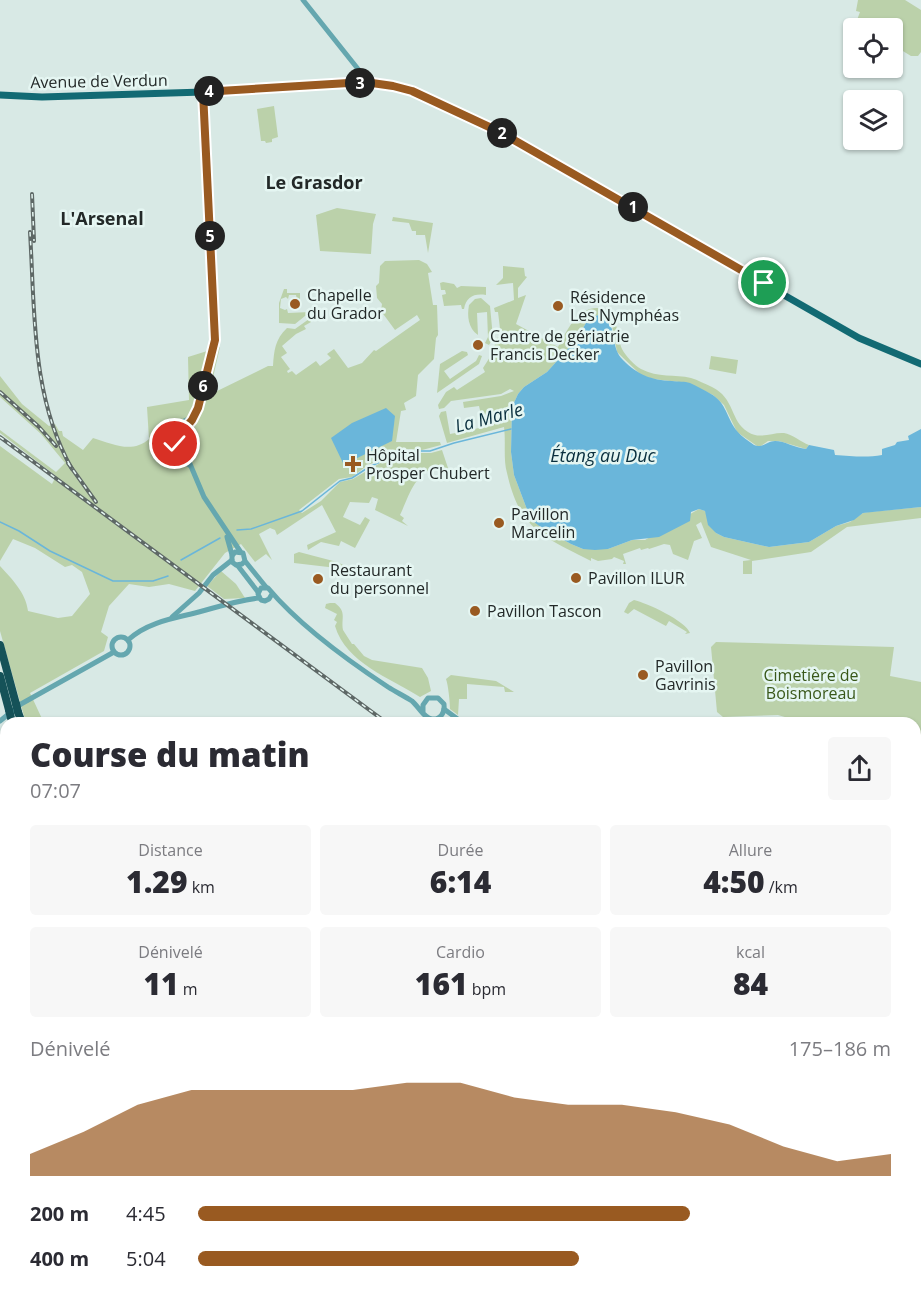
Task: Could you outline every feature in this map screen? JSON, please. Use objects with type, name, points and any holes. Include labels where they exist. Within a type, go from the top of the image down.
[{"type":"highway","points":[[0,645],[14,713]]},
{"type":"highway","points":[[0,676],[14,713]]},
{"type":"main road","name":"Avenue de Verdun","points":[[0,95],[42,97],[203,92],[365,82],[412,91],[489,126],[859,338],[921,364]]},
{"type":"street","points":[[303,0],[358,69],[365,82]]},
{"type":"street","points":[[169,447],[175,444],[198,408],[215,338],[203,92]]},
{"type":"street","points":[[189,465],[169,447],[160,445],[156,432],[163,425],[172,425],[193,417]]},
{"type":"street","points":[[172,425],[177,429],[189,465],[212,512],[244,555],[245,561],[270,589],[271,597],[307,627],[388,687],[410,700],[427,717]]},
{"type":"street","points":[[223,528],[232,557],[238,566],[265,601],[271,597]]},
{"type":"street","points":[[171,618],[199,593],[213,574],[240,551]]},
{"type":"street","points":[[238,566],[245,561]]},
{"type":"street","points":[[259,595],[261,588],[266,587]]},
{"type":"street","points":[[128,640],[136,632],[171,618],[259,595]]},
{"type":"street","points":[[120,637],[128,640],[130,649],[127,653],[119,655],[114,652],[112,644],[115,640],[120,637]]},
{"type":"street","points":[[5,717],[21,704],[114,652]]},
{"type":"street","points":[[423,711],[426,700],[431,697],[438,698],[443,703],[444,709],[442,715],[438,717]]},
{"type":"street","points":[[410,700],[426,700]]},
{"type":"street","points":[[444,709],[455,717]]},
{"type":"green space","points":[[858,0],[905,0],[921,10],[921,52],[918,56],[911,56],[903,51],[903,18],[858,18],[860,12],[856,11]]},
{"type":"green space","points":[[274,106],[278,137],[266,143],[261,141],[257,109]]},
{"type":"green space","points":[[337,208],[376,214],[371,254],[320,251],[316,215]]},
{"type":"green space","points":[[393,217],[433,223],[428,253],[425,235],[416,235],[416,231],[412,231],[409,223],[392,221]]},
{"type":"green space","points":[[419,260],[427,264],[432,272],[428,273],[433,305],[437,305],[438,335],[434,359],[418,375],[416,396],[404,403],[406,410],[401,411],[396,442],[440,442],[441,445],[422,450],[407,449],[368,465],[352,477],[339,479],[299,510],[302,513],[321,501],[340,482],[353,479],[382,462],[407,453],[431,453],[442,450],[451,477],[445,476],[447,470],[438,466],[418,479],[400,515],[404,518],[402,521],[408,526],[375,510],[378,499],[372,497],[369,503],[350,502],[343,517],[360,525],[365,517],[370,520],[355,548],[341,541],[339,546],[321,542],[308,550],[307,545],[336,532],[322,505],[277,535],[275,530],[270,528],[259,534],[272,560],[266,554],[255,562],[241,544],[225,553],[195,591],[169,584],[149,587],[129,584],[109,606],[101,632],[108,637],[104,651],[30,693],[41,717],[24,717],[0,631],[0,566],[21,592],[28,611],[58,618],[72,616],[90,594],[82,572],[72,565],[65,567],[35,548],[13,539],[0,561],[0,446],[52,484],[56,476],[0,433],[0,430],[56,472],[65,463],[41,434],[0,397],[0,376],[22,404],[49,426],[55,424],[59,431],[62,431],[63,436],[83,450],[93,438],[129,447],[143,444],[149,439],[147,407],[189,400],[188,357],[220,347],[209,395],[268,366],[273,366],[276,346],[283,332],[287,328],[295,329],[309,319],[311,322],[304,326],[306,329],[282,346],[287,353],[281,357],[290,369],[288,373],[292,371],[296,375],[316,361],[320,366],[331,358],[327,354],[334,349],[348,368],[362,363],[374,350],[376,351],[420,320],[417,315],[395,330],[381,311],[382,304],[377,298],[376,286],[379,283],[380,266],[385,261]]},
{"type":"green space","points":[[503,266],[524,268],[527,277],[518,288],[518,298],[526,295],[516,324],[558,347],[570,325],[581,314],[595,308],[609,311],[615,321],[623,351],[639,368],[654,374],[691,378],[712,387],[725,397],[738,422],[752,434],[762,436],[784,433],[809,445],[806,449],[779,441],[768,441],[757,446],[737,432],[724,405],[713,395],[688,383],[653,379],[641,375],[617,352],[612,326],[598,315],[587,321],[577,339],[547,372],[524,387],[512,407],[511,452],[514,475],[528,512],[542,528],[583,549],[608,549],[632,540],[645,540],[699,509],[705,511],[716,533],[724,537],[769,547],[809,542],[863,513],[921,507],[921,518],[847,527],[811,552],[752,561],[752,574],[743,574],[743,561],[751,560],[711,547],[701,522],[696,525],[702,538],[694,541],[688,560],[673,554],[670,545],[664,544],[649,549],[641,550],[640,548],[623,554],[626,564],[614,557],[598,561],[591,558],[591,561],[548,538],[527,520],[512,492],[506,468],[504,427],[447,443],[439,416],[441,412],[446,411],[450,434],[473,432],[474,429],[484,427],[479,406],[464,408],[463,402],[501,396],[514,391],[510,389],[501,394],[451,401],[444,408],[439,409],[438,405],[446,392],[454,387],[457,390],[485,372],[483,368],[490,357],[494,359],[497,352],[493,350],[497,338],[501,337],[498,312],[495,312],[494,308],[514,300],[513,283],[496,285],[503,278]]},
{"type":"green space","points":[[440,283],[454,284],[457,288],[461,286],[486,287],[486,295],[471,297],[464,309],[461,305],[444,306],[442,295],[446,294],[445,290],[441,290]]},
{"type":"green space","points":[[284,289],[287,289],[287,293],[300,293],[300,300],[296,295],[289,295],[288,299],[286,297],[281,299],[280,308],[287,309],[288,313],[310,312],[295,324],[279,323],[279,303]]},
{"type":"green space","points":[[481,298],[490,306],[493,338],[489,345],[485,343],[488,337],[487,312],[477,313],[478,335],[469,322],[469,305],[475,299]]},
{"type":"green space","points":[[462,351],[467,352],[468,355],[444,371],[450,379],[476,361],[479,355],[482,356],[479,364],[437,393],[440,364]]},
{"type":"green space","points":[[711,356],[738,360],[736,374],[709,369]]},
{"type":"green space","points":[[299,552],[337,562],[354,570],[294,563],[294,554]]},
{"type":"green space","points":[[221,571],[236,584],[245,598],[224,599],[207,586]]},
{"type":"green space","points":[[634,600],[674,618],[690,633],[685,634],[687,632],[669,621],[666,626],[634,609],[628,614],[624,612],[629,603]]},
{"type":"green space","points":[[335,603],[341,609],[343,630],[364,656],[372,660],[422,668],[428,678],[431,691],[420,697],[359,660],[341,639],[335,626],[337,622],[334,620],[337,614],[325,608],[326,604]]},
{"type":"green space","name":"Cimetière de Boismoreau","points":[[716,642],[894,647],[890,676],[921,682],[921,717],[785,717],[778,715],[723,717],[717,712],[711,647]]},
{"type":"green space","points":[[451,675],[496,681],[514,692],[505,692],[504,687],[467,684],[467,699],[459,699],[458,715],[450,709],[446,679]]},
{"type":"water","name":"Étang au Duc","points":[[598,315],[605,315],[609,320],[616,349],[629,365],[651,378],[688,382],[716,397],[736,430],[754,445],[760,446],[779,441],[806,449],[809,445],[834,450],[835,455],[876,456],[882,455],[882,449],[895,445],[897,442],[909,440],[908,436],[921,429],[921,507],[863,513],[854,520],[836,526],[809,542],[769,547],[724,537],[716,533],[708,525],[705,511],[699,509],[691,512],[690,521],[659,537],[632,540],[608,549],[583,549],[542,528],[534,522],[528,512],[514,475],[511,452],[512,407],[524,387],[547,372],[577,339],[587,321]]},
{"type":"water","points":[[386,408],[395,416],[392,441],[343,463],[331,438],[352,423]]},
{"type":"waterway","name":"La Marle","points":[[237,530],[251,529],[302,511],[340,481],[352,478],[393,456],[407,451],[430,451],[511,429]]},
{"type":"waterway","name":"La Marle","points":[[0,522],[50,551],[113,581],[153,581],[168,576]]},
{"type":"waterway","name":"La Marle","points":[[181,560],[220,538]]},
{"type":"railway","points":[[32,194],[34,241]]},
{"type":"railway","points":[[30,232],[35,323],[42,383],[49,413],[72,469]]},
{"type":"railway","points":[[0,392],[39,427],[56,446]]},
{"type":"railway","points":[[0,437],[379,717]]},
{"type":"railway","points":[[68,463],[96,502]]},
{"type":"place","name":"Chapelle du Grador","points":[[295,304]]},
{"type":"place","name":"Résidence Les Nymphéas","points":[[558,306]]},
{"type":"place","name":"Centre de gériatrie Francis Decker","points":[[478,345]]},
{"type":"place","name":"Hôpital Prosper Chubert","points":[[353,464]]},
{"type":"place","name":"Pavillon Marcelin","points":[[499,523]]},
{"type":"place","name":"Pavillon ILUR","points":[[576,578]]},
{"type":"place","name":"Restaurant du personnel","points":[[318,579]]},
{"type":"place","name":"Pavillon Tascon","points":[[475,611]]},
{"type":"place","name":"Pavillon Gavrinis","points":[[643,675]]},
{"type":"district","name":"Le Grasdor","points":[[314,183]]},
{"type":"district","name":"L'Arsenal","points":[[102,219]]},
{"type":"route","points":[[175,444],[198,408],[215,340],[203,92],[365,82],[412,91],[500,132],[764,283]]}]
